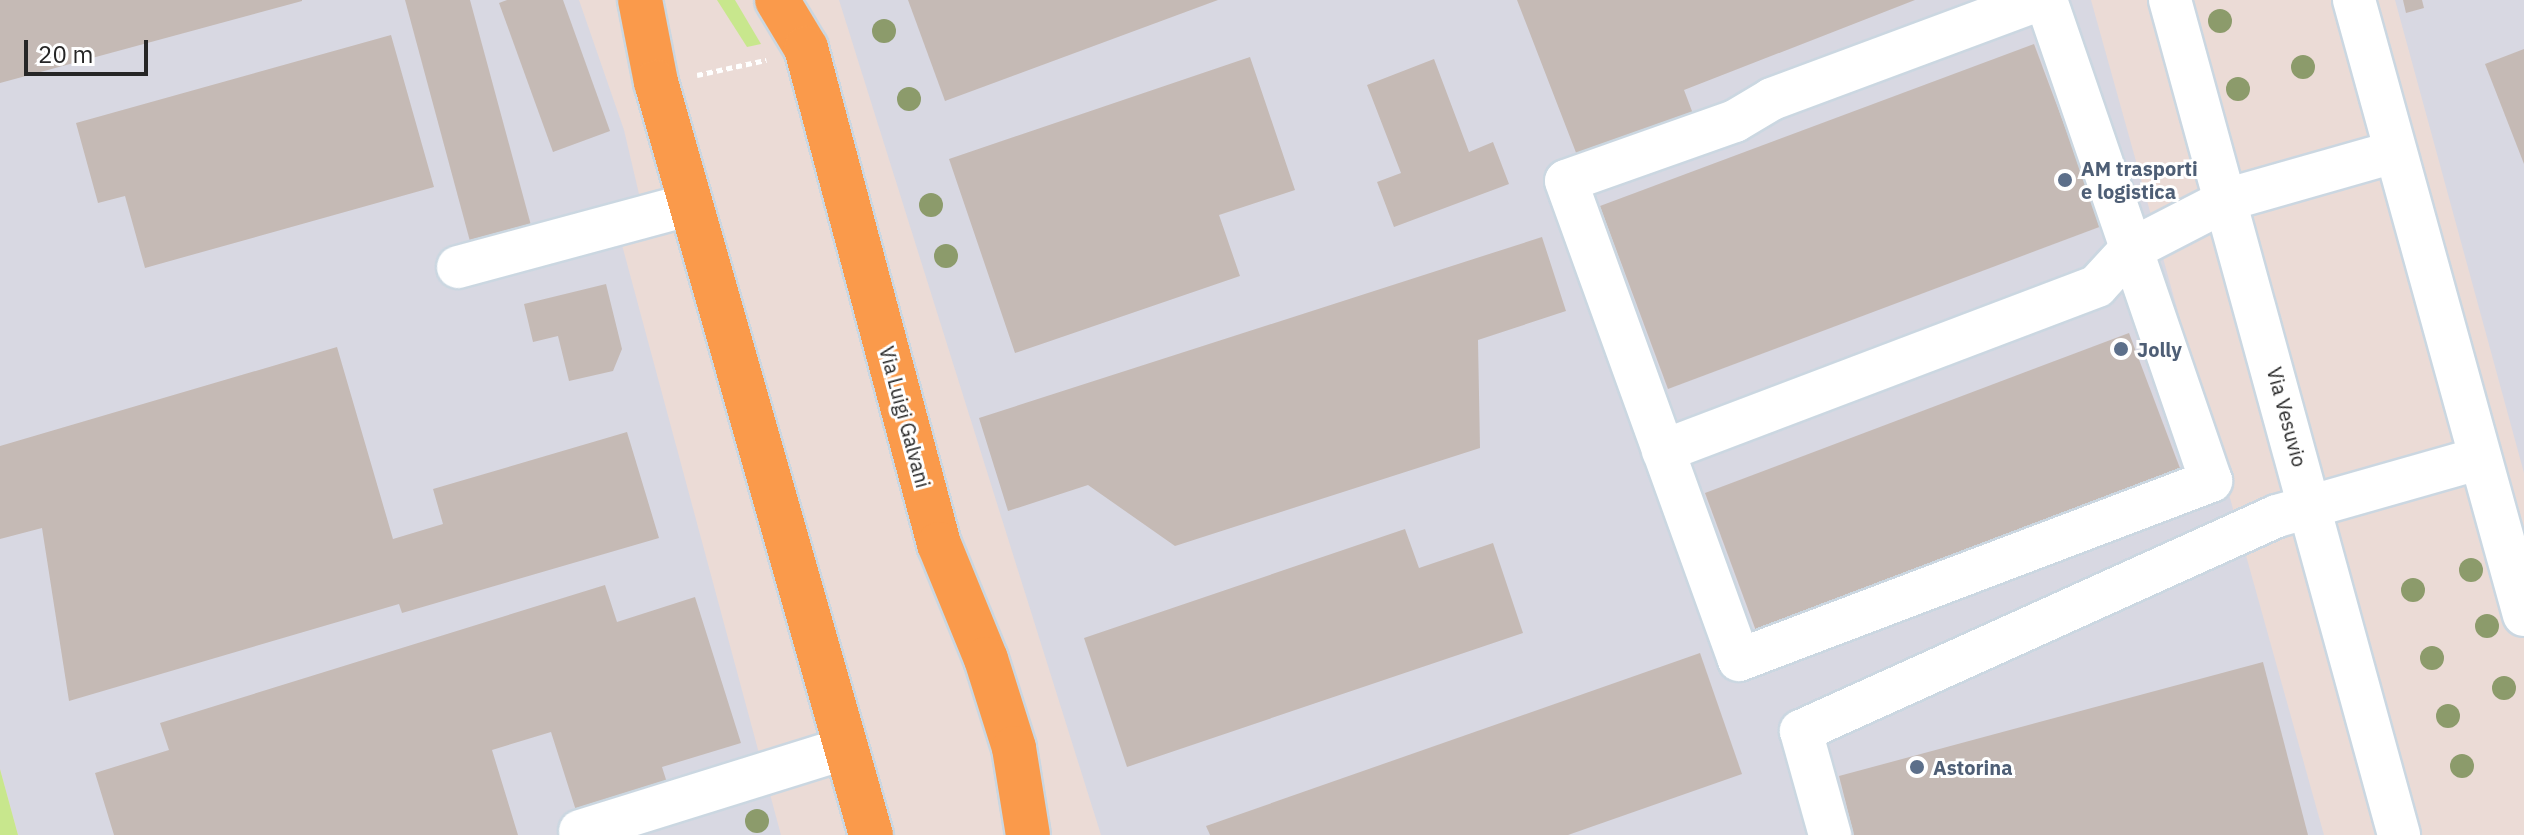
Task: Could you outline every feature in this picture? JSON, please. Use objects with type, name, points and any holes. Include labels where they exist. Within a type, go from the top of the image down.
[{"type":"main road","points":[[640,0],[656,82],[871,835]]},
{"type":"main road","name":"Via Luigi Galvani","points":[[777,0],[806,48],[939,544],[986,659],[1014,748],[1028,835]]},
{"type":"street","points":[[2038,0],[1772,99],[1735,121],[1566,181],[1739,660],[2211,481],[2046,0]]},
{"type":"street","name":"Via Vesuvio","points":[[2170,0],[2229,199],[2399,835]]},
{"type":"street","points":[[2354,0],[2524,615]]},
{"type":"street","points":[[1663,451],[2097,286],[2130,250],[2229,199],[2394,152]]},
{"type":"street","points":[[458,267],[692,204]]},
{"type":"street","points":[[1830,835],[1801,731],[2277,516],[2480,458]]},
{"type":"street","points":[[580,831],[846,748]]},
{"type":"shaded area","points":[[0,0],[579,0],[624,130],[639,194],[611,204],[781,835],[18,835],[0,769]]},
{"type":"shaded area","points":[[839,0],[2091,0],[2324,835],[1101,835]]},
{"type":"shaded area","points":[[2395,0],[2524,0],[2524,473]]},
{"type":"green space","points":[[717,0],[735,0],[761,44],[747,47]]},
{"type":"green space","points":[[0,769],[18,835],[0,835]]},
{"type":"building","points":[[0,0],[302,0],[302,1],[0,83]]},
{"type":"building","points":[[405,0],[470,0],[532,229],[471,245]]},
{"type":"building","points":[[507,0],[563,0],[610,131],[553,152],[499,3]]},
{"type":"building","points":[[908,0],[1218,0],[945,101]]},
{"type":"building","points":[[1517,0],[1915,0],[1684,90],[1695,119],[1580,163]]},
{"type":"building","points":[[2403,0],[2422,0],[2424,8],[2406,13]]},
{"type":"building","points":[[391,35],[434,187],[145,268],[125,196],[98,203],[76,123]]},
{"type":"building","points":[[2034,44],[2102,226],[1668,389],[1600,206]]},
{"type":"building","points":[[2524,49],[2524,164],[2485,64]]},
{"type":"building","points":[[1250,57],[1295,190],[1219,215],[1240,276],[1015,353],[949,159]]},
{"type":"building","points":[[1434,59],[1469,152],[1493,142],[1509,184],[1394,227],[1377,182],[1401,173],[1367,85]]},
{"type":"building","points":[[1542,237],[1566,311],[1478,340],[1480,448],[1175,546],[1088,485],[1008,511],[979,418]]},
{"type":"building","points":[[606,284],[622,349],[613,371],[569,381],[558,336],[533,342],[524,304]]},
{"type":"building","points":[[2129,333],[2184,479],[1759,639],[1705,493]]},
{"type":"building","points":[[337,347],[393,539],[443,524],[433,489],[627,432],[659,538],[402,613],[399,604],[69,701],[42,528],[0,539],[0,446]]},
{"type":"building","points":[[1405,529],[1419,568],[1493,543],[1523,633],[1127,767],[1084,638]]},
{"type":"building","points":[[605,585],[617,622],[695,597],[741,743],[662,767],[670,792],[579,820],[551,732],[492,750],[518,835],[114,835],[95,773],[169,750],[160,723]]},
{"type":"building","points":[[1700,653],[1742,774],[1568,835],[1210,835],[1206,826]]},
{"type":"building","points":[[2263,662],[2308,835],[1854,835],[1839,776]]},
{"type":"place","name":"AM trasporti e logistica","points":[[2065,180]]},
{"type":"place","name":"Jolly","points":[[2121,349]]},
{"type":"place","name":"Astorina","points":[[1917,767]]}]
